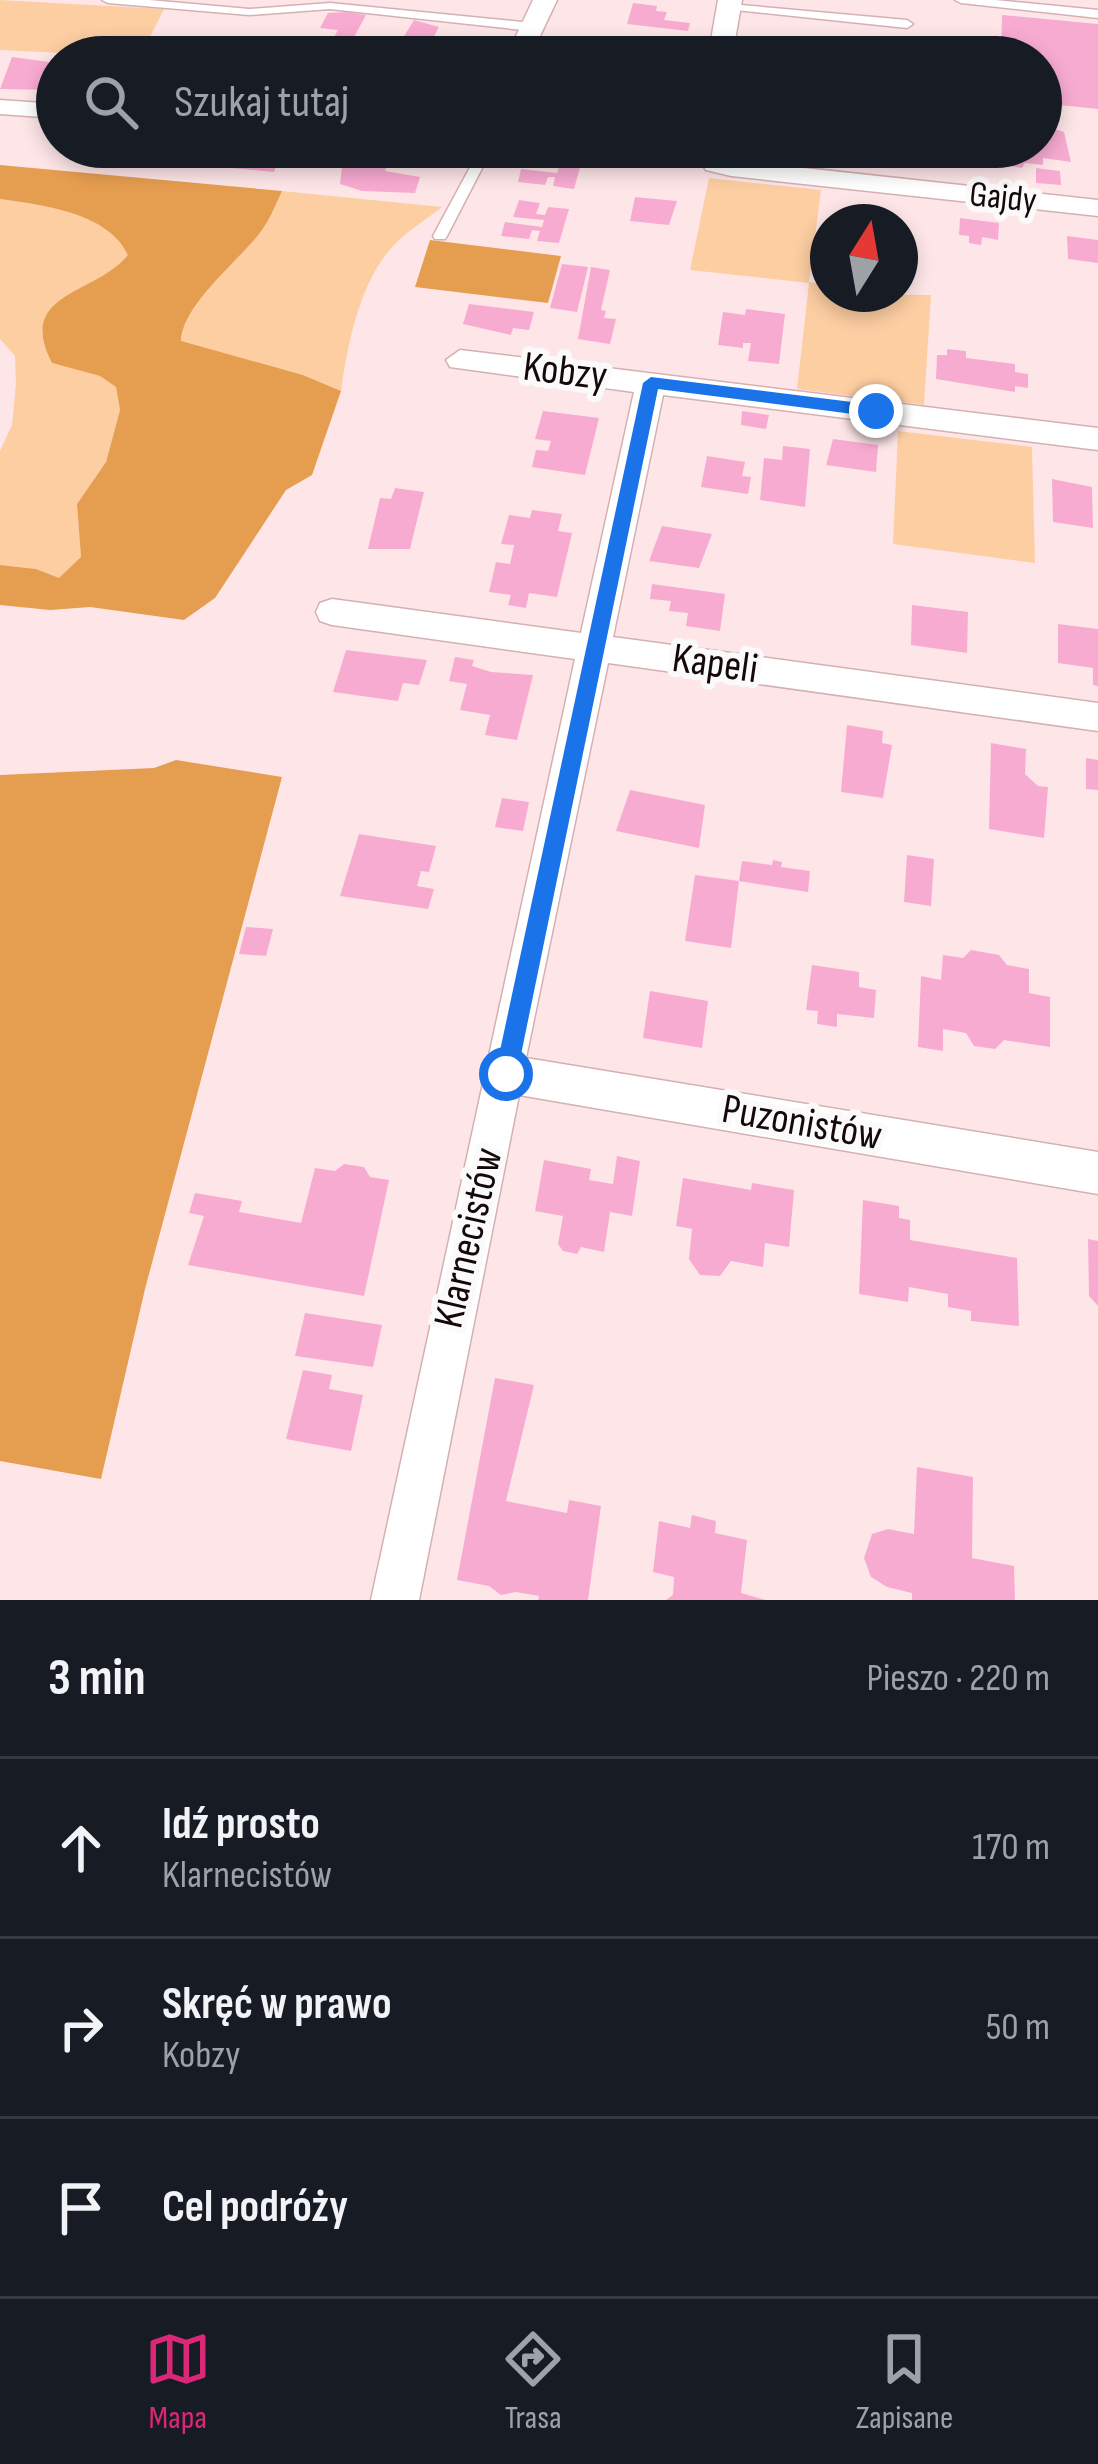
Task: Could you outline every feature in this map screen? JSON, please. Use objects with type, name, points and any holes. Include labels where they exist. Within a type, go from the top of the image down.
[{"type":"street","points":[[528,36],[545,0]]},
{"type":"street","points":[[724,36],[730,3]]},
{"type":"street","points":[[0,106],[36,110]]},
{"type":"street","name":"Gajdy","points":[[731,168],[1098,208]]},
{"type":"street","name":"Kobzy","points":[[460,360],[1098,439]]},
{"type":"street","name":"Klarnecistów","points":[[394,1600],[651,383]]},
{"type":"street","name":"Kapeli","points":[[332,613],[1098,717]]},
{"type":"street","name":"Puzonistów","points":[[506,1074],[1098,1173]]},
{"type":"lane","points":[[108,0],[249,13],[330,6],[532,27]]},
{"type":"lane","points":[[962,0],[1098,14]]},
{"type":"lane","points":[[730,3],[908,24]]},
{"type":"lane","points":[[440,236],[476,168]]},
{"type":"shaded area","points":[[0,0],[164,9],[150,36],[36,36],[36,52],[0,50]]},
{"type":"shaded area","points":[[0,165],[282,191],[263,229],[191,313],[181,341],[303,375],[341,391],[312,475],[286,490],[215,598],[184,620],[90,607],[50,610],[0,605],[0,565],[36,569],[59,578],[81,557],[77,504],[106,462],[120,410],[116,387],[100,376],[52,363],[43,340],[44,322],[64,297],[128,255],[106,229],[90,220],[0,199]]},
{"type":"shaded area","points":[[709,178],[821,190],[819,204],[810,204],[810,312],[918,312],[918,295],[931,295],[924,405],[797,389],[809,283],[690,270]]},
{"type":"shaded area","points":[[282,191],[442,207],[397,242],[374,274],[352,332],[341,391],[303,375],[181,342],[191,314],[263,229]]},
{"type":"shaded area","points":[[0,199],[91,220],[129,255],[64,298],[44,322],[43,340],[52,363],[100,376],[116,387],[120,410],[106,462],[77,504],[81,557],[59,579],[36,569],[0,565],[0,451],[12,425],[16,384],[15,356],[0,339]]},
{"type":"shaded area","points":[[430,240],[561,256],[548,303],[415,287]]},
{"type":"shaded area","points":[[898,431],[1032,447],[1035,563],[893,544]]},
{"type":"shaded area","points":[[176,760],[282,777],[145,1289],[101,1479],[0,1461],[0,775],[154,768]]},
{"type":"building","points":[[633,3],[657,6],[656,11],[667,12],[664,20],[690,23],[688,31],[627,24]]},
{"type":"building","points":[[328,13],[366,15],[355,36],[335,36],[338,30],[320,28]]},
{"type":"building","points":[[1002,15],[1098,24],[1098,109],[1062,105],[1062,36],[1002,36]]},
{"type":"building","points":[[414,20],[439,27],[434,36],[404,36]]},
{"type":"building","points":[[12,57],[36,60],[36,90],[0,89]]},
{"type":"building","points":[[1062,131],[1064,132],[1071,162],[1062,161]]},
{"type":"building","points":[[342,168],[386,168],[420,177],[415,193],[362,191],[340,184]]},
{"type":"building","points":[[559,168],[580,168],[574,189],[553,186],[555,177],[548,177],[545,185],[518,182],[521,169],[557,173]]},
{"type":"building","points":[[1036,168],[1060,171],[1061,185],[1036,183]]},
{"type":"building","points":[[635,197],[677,201],[669,225],[630,221]]},
{"type":"building","points":[[519,200],[540,203],[536,214],[545,215],[548,207],[569,209],[559,243],[537,241],[540,231],[532,230],[529,239],[501,236],[505,222],[542,227],[544,220],[513,217]]},
{"type":"building","points":[[960,218],[999,223],[998,240],[982,237],[981,245],[969,243],[969,236],[959,235]]},
{"type":"building","points":[[1067,236],[1098,240],[1098,263],[1068,259]]},
{"type":"building","points":[[562,264],[588,267],[577,312],[550,308]]},
{"type":"building","points":[[591,267],[610,270],[601,310],[606,311],[604,318],[616,319],[610,344],[578,339]]},
{"type":"building","points":[[469,304],[534,312],[529,330],[513,328],[511,335],[463,324]]},
{"type":"building","points":[[746,309],[785,314],[779,364],[748,361],[751,343],[743,343],[743,348],[718,345],[723,312],[745,315]]},
{"type":"building","points":[[947,349],[966,351],[966,358],[1015,364],[1015,372],[1028,374],[1028,388],[1015,386],[1015,392],[936,379],[937,355],[947,355]]},
{"type":"building","points":[[543,411],[599,418],[585,475],[532,467],[536,450],[548,451],[551,441],[535,439]]},
{"type":"building","points":[[742,411],[769,415],[766,429],[741,425]]},
{"type":"building","points":[[833,439],[878,445],[876,472],[826,465]]},
{"type":"building","points":[[783,446],[810,449],[805,507],[760,500],[764,458],[782,460]]},
{"type":"building","points":[[707,456],[745,462],[742,476],[751,477],[748,494],[701,487]]},
{"type":"building","points":[[1052,479],[1092,487],[1093,528],[1053,522]]},
{"type":"building","points":[[395,488],[424,492],[410,549],[368,549],[380,498],[391,499]]},
{"type":"building","points":[[532,510],[562,514],[558,531],[572,533],[557,597],[529,593],[526,608],[508,605],[511,595],[489,592],[496,562],[510,564],[514,545],[501,544],[509,515],[530,518]]},
{"type":"building","points":[[662,526],[712,534],[699,568],[649,561]]},
{"type":"building","points":[[652,584],[725,594],[720,631],[686,626],[688,613],[669,611],[671,601],[650,599]]},
{"type":"building","points":[[912,605],[968,612],[967,653],[911,645]]},
{"type":"building","points":[[1058,624],[1098,629],[1098,686],[1093,685],[1093,668],[1058,663]]},
{"type":"building","points":[[346,650],[427,660],[419,685],[403,683],[398,701],[333,692]]},
{"type":"building","points":[[455,657],[474,660],[472,666],[491,672],[533,675],[517,740],[485,735],[490,715],[460,710],[467,684],[449,681]]},
{"type":"building","points":[[847,725],[883,731],[882,743],[892,745],[883,798],[841,792]]},
{"type":"building","points":[[991,743],[1026,749],[1025,774],[1038,786],[1048,787],[1044,838],[989,829]]},
{"type":"building","points":[[1086,758],[1098,760],[1098,790],[1086,789]]},
{"type":"building","points":[[630,790],[705,805],[699,848],[616,831]]},
{"type":"building","points":[[502,798],[529,802],[523,831],[495,827]]},
{"type":"building","points":[[359,834],[436,846],[429,872],[421,871],[417,886],[434,889],[428,909],[340,896]]},
{"type":"building","points":[[907,855],[934,859],[931,906],[904,902]]},
{"type":"building","points":[[773,860],[782,862],[781,867],[810,871],[808,892],[739,881],[742,861],[772,865]]},
{"type":"building","points":[[695,875],[739,881],[731,948],[685,941]]},
{"type":"building","points":[[246,927],[273,929],[266,956],[239,954]]},
{"type":"building","points":[[971,950],[999,955],[1007,965],[1029,969],[1029,993],[1050,997],[1050,1047],[1004,1040],[995,1049],[974,1046],[966,1033],[943,1029],[943,1051],[918,1047],[921,976],[941,980],[943,955],[963,958]]},
{"type":"building","points":[[812,965],[859,972],[859,987],[876,990],[874,1018],[837,1014],[837,1027],[817,1024],[818,1011],[806,1010]]},
{"type":"building","points":[[650,991],[708,1001],[702,1048],[643,1038]]},
{"type":"building","points":[[617,1156],[640,1161],[632,1216],[610,1212],[604,1252],[581,1247],[577,1254],[563,1251],[558,1244],[563,1216],[535,1211],[544,1160],[591,1169],[589,1180],[613,1184]]},
{"type":"building","points":[[344,1164],[364,1167],[370,1177],[389,1180],[364,1296],[188,1265],[204,1216],[189,1213],[195,1193],[242,1201],[239,1212],[301,1223],[315,1168],[335,1171]]},
{"type":"building","points":[[683,1178],[751,1190],[752,1183],[794,1190],[789,1247],[765,1243],[763,1267],[731,1261],[720,1276],[700,1275],[689,1259],[692,1229],[676,1226]]},
{"type":"building","points":[[863,1200],[899,1206],[899,1218],[910,1220],[910,1240],[1017,1258],[1019,1326],[971,1321],[971,1311],[948,1307],[948,1294],[909,1287],[908,1302],[859,1294]]},
{"type":"building","points":[[1088,1239],[1098,1241],[1098,1306],[1089,1296]]},
{"type":"building","points":[[305,1313],[382,1325],[373,1367],[295,1356]]},
{"type":"building","points":[[303,1370],[332,1375],[329,1389],[363,1395],[351,1451],[286,1439]]},
{"type":"building","points":[[495,1378],[534,1385],[506,1501],[567,1513],[569,1500],[601,1506],[588,1600],[538,1600],[539,1596],[516,1592],[501,1595],[489,1586],[457,1580]]},
{"type":"building","points":[[917,1467],[973,1477],[972,1558],[1014,1566],[1015,1600],[912,1600],[912,1593],[871,1577],[864,1558],[872,1534],[888,1529],[914,1534]]},
{"type":"building","points":[[692,1515],[716,1521],[715,1533],[747,1540],[741,1593],[766,1600],[666,1600],[673,1595],[674,1577],[653,1572],[659,1521],[690,1528]]},
{"type":"route","points":[[506,1074],[651,383],[876,411]]}]
